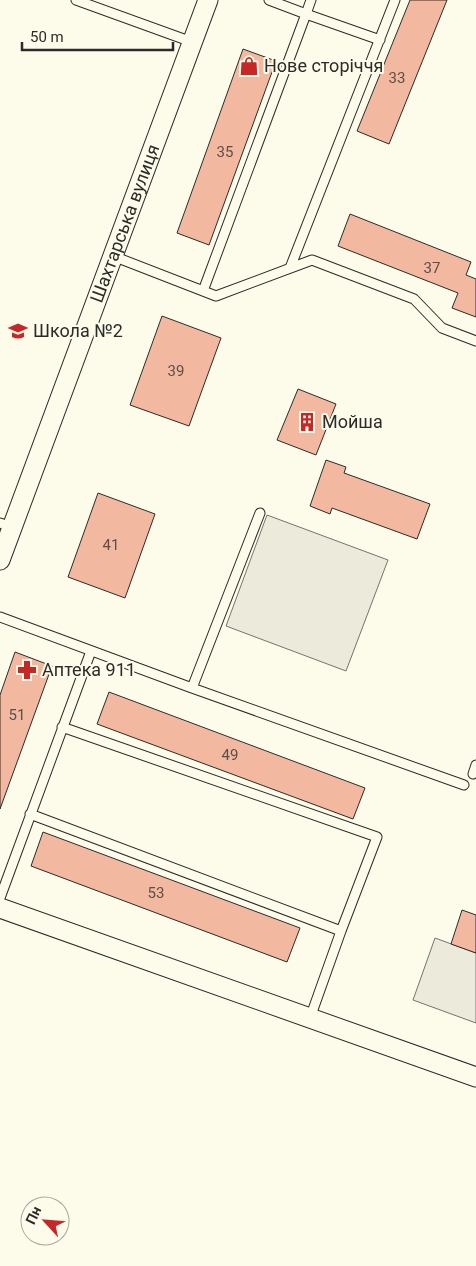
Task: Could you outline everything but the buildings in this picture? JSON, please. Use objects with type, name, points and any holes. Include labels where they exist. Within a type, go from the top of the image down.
[{"type":"street","name":"Шахтарська вулиця","points":[[0,560],[6,525],[113,256],[208,0]]},
{"type":"street","points":[[0,908],[476,1077]]},
{"type":"lane","points":[[76,0],[192,42]]},
{"type":"lane","points":[[269,0],[380,40]]},
{"type":"lane","points":[[203,291],[311,0]]},
{"type":"lane","points":[[290,268],[395,0]]},
{"type":"lane","points":[[113,256],[216,296],[312,260],[414,300],[442,328],[476,341]]},
{"type":"lane","points":[[192,688],[260,513]]},
{"type":"lane","points":[[0,617],[464,785]]},
{"type":"lane","points":[[0,898],[90,651]]},
{"type":"lane","points":[[62,727],[378,837],[341,931],[310,1018]]},
{"type":"lane","points":[[30,814],[341,931]]},
{"type":"shaded area","points":[[267,515],[388,560],[346,671],[226,626]]},
{"type":"shaded area","points":[[435,938],[476,953],[476,1023],[413,1000]]},
{"type":"place","name":"Нове сторіччя","points":[[249,66]]},
{"type":"place","name":"Школа №2","points":[[18,331]]},
{"type":"place","name":"Мойша","points":[[307,422]]},
{"type":"place","name":"Аптека 911","points":[[27,670]]}]
